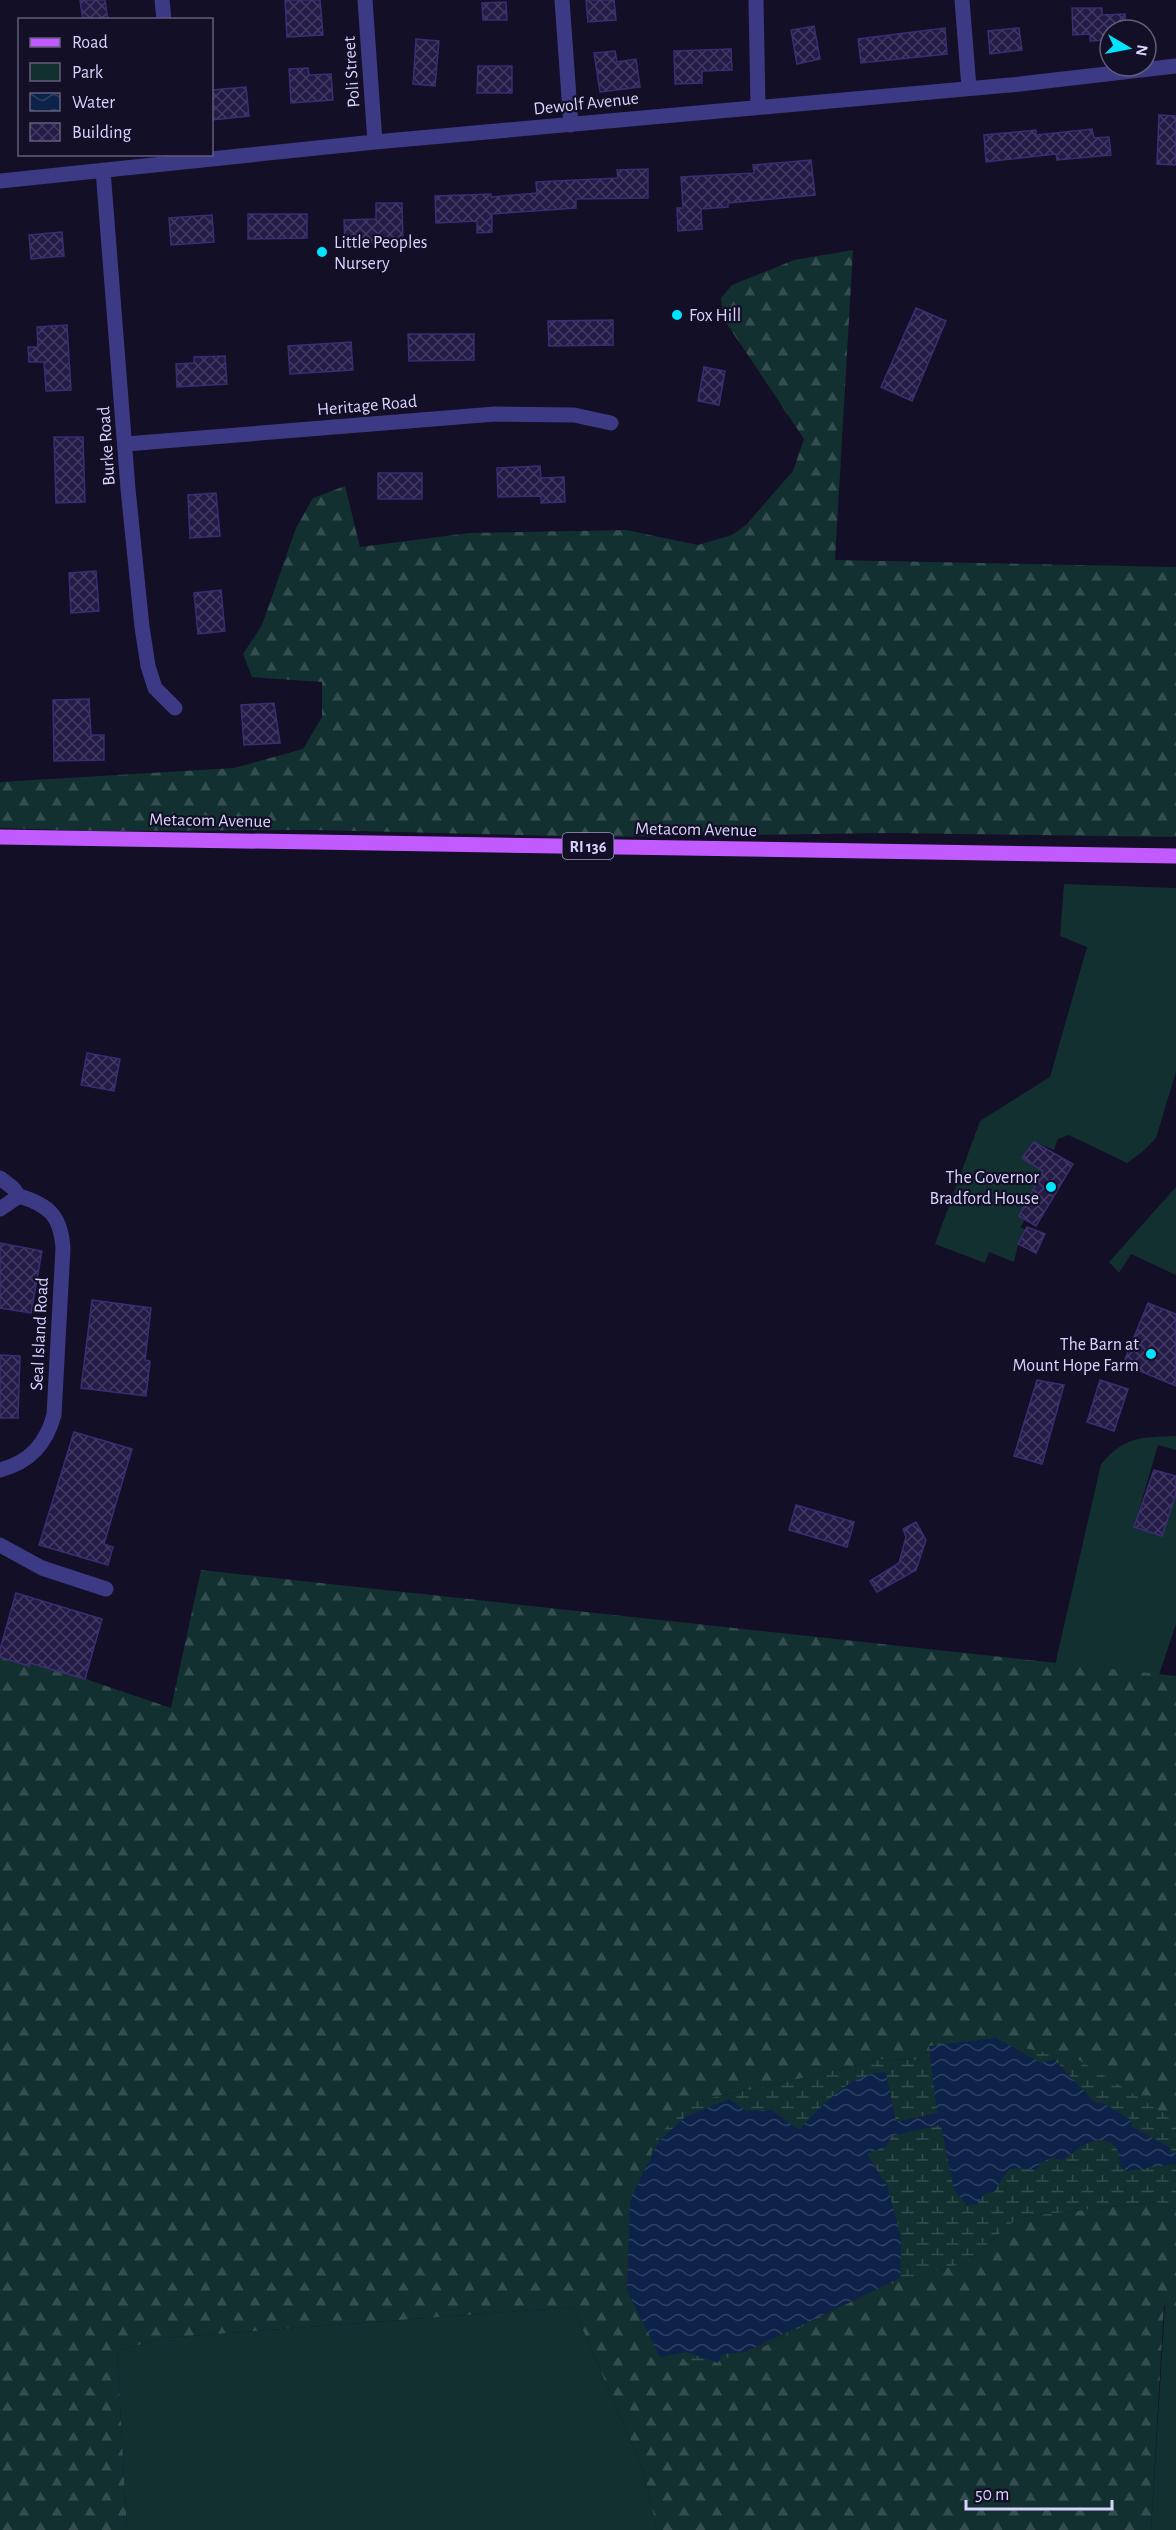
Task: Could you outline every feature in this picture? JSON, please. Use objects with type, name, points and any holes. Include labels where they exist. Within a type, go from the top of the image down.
[{"type":"main road","name":"Metacom Avenue","points":[[0,837],[1176,856]]},
{"type":"street","points":[[162,0],[164,18]]},
{"type":"street","name":"Poli Street","points":[[365,0],[375,142]]},
{"type":"street","points":[[562,0],[571,125]]},
{"type":"street","points":[[756,0],[758,107]]},
{"type":"street","points":[[962,0],[969,88]]},
{"type":"street","name":"Dewolf Avenue","points":[[213,156],[969,88],[1176,66]]},
{"type":"street","name":"Dewolf Avenue","points":[[0,181],[103,171],[176,159],[211,156]]},
{"type":"street","name":"Burke Road","points":[[103,171],[128,489],[148,666],[155,688],[175,708]]},
{"type":"street","name":"Heritage Road","points":[[126,444],[495,414],[574,416],[611,423]]},
{"type":"street","name":"Seal Island Road","points":[[0,1178],[14,1188],[19,1196],[41,1204],[51,1212],[62,1233],[54,1415],[50,1429],[35,1452],[16,1466],[0,1470]]},
{"type":"street","points":[[0,1209],[14,1202],[19,1196]]},
{"type":"street","points":[[0,1545],[42,1568],[106,1590]]},
{"type":"green space","points":[[853,250],[835,560],[1176,567],[1176,837],[890,833],[598,837],[314,830],[99,831],[0,828],[0,782],[234,768],[303,749],[322,717],[322,682],[252,677],[243,654],[262,625],[296,528],[313,498],[345,486],[360,547],[469,533],[626,530],[698,545],[732,535],[746,525],[793,471],[804,439],[723,318],[721,298],[732,285],[794,260]]},
{"type":"green space","points":[[1064,884],[1176,888],[1176,1072],[1156,1138],[1127,1163],[1069,1135],[1058,1139],[1054,1150],[1034,1142],[1022,1158],[1043,1171],[1019,1216],[1025,1220],[1020,1227],[1026,1230],[1018,1244],[1014,1262],[989,1252],[985,1263],[935,1244],[980,1121],[1050,1077],[1087,947],[1060,936]]},
{"type":"green space","points":[[1176,1187],[1176,1275],[1131,1254],[1119,1273],[1109,1262]]},
{"type":"green space","points":[[1176,1436],[1176,1450],[1158,1445],[1134,1527],[1162,1535],[1176,1494],[1176,1624],[1155,1687],[1055,1665],[1101,1464],[1118,1448],[1134,1440]]},
{"type":"green space","points":[[201,1570],[1176,1676],[1176,2121],[924,2060],[882,2059],[690,2102],[749,2354],[878,2288],[966,2262],[1019,2217],[1157,2202],[1176,2209],[1176,2307],[1164,2305],[1151,2530],[657,2530],[643,2469],[573,2307],[163,2338],[117,2351],[127,2530],[0,2530],[0,1650],[171,1708]]},
{"type":"green space","points":[[941,2040],[992,2042],[1076,2058],[1176,2121],[1176,2209],[1157,2202],[1019,2217],[966,2262],[878,2288],[749,2354],[688,2364],[636,2304],[639,2195],[656,2138],[690,2102],[882,2059],[924,2060]]},
{"type":"green space","points":[[1165,2304],[1176,2307],[1176,2530],[1151,2530]]},
{"type":"green space","points":[[573,2307],[643,2469],[657,2530],[127,2530],[117,2351],[163,2338]]},
{"type":"water","points":[[996,2038],[1041,2063],[1054,2059],[1094,2102],[1104,2104],[1130,2119],[1132,2127],[1169,2147],[1172,2154],[1176,2153],[1176,2164],[1126,2171],[1119,2165],[1116,2147],[1104,2140],[1092,2141],[1063,2160],[1052,2158],[1039,2163],[1037,2170],[1019,2168],[1008,2170],[994,2192],[985,2193],[977,2204],[967,2205],[954,2190],[941,2125],[891,2136],[887,2146],[867,2154],[888,2188],[901,2237],[900,2278],[745,2352],[723,2354],[718,2363],[686,2352],[660,2357],[627,2290],[630,2200],[659,2141],[685,2117],[729,2099],[746,2111],[772,2110],[799,2130],[827,2101],[849,2084],[860,2078],[886,2072],[896,2122],[937,2113],[929,2046]]},
{"type":"building","points":[[80,0],[105,0],[108,18],[83,18]]},
{"type":"building","points":[[285,0],[320,0],[323,35],[287,37]]},
{"type":"building","points":[[586,0],[614,0],[616,20],[588,22]]},
{"type":"building","points":[[506,2],[507,20],[483,20],[482,3]]},
{"type":"building","points":[[1072,8],[1102,8],[1102,15],[1125,14],[1125,18],[1098,18],[1098,41],[1090,41],[1090,34],[1073,35]]},
{"type":"building","points":[[814,26],[820,59],[797,64],[791,30]]},
{"type":"building","points":[[945,28],[947,54],[861,63],[858,39]]},
{"type":"building","points":[[1019,28],[1022,50],[990,54],[988,31]]},
{"type":"building","points":[[416,39],[439,41],[435,86],[413,84]]},
{"type":"building","points":[[731,49],[732,70],[702,71],[702,83],[675,84],[674,51]]},
{"type":"building","points":[[615,51],[617,62],[636,59],[640,87],[600,92],[594,53]]},
{"type":"building","points":[[478,66],[512,66],[512,93],[477,93]]},
{"type":"building","points":[[308,68],[309,75],[331,74],[333,100],[291,103],[289,69]]},
{"type":"building","points":[[246,87],[249,116],[213,120],[213,90]]},
{"type":"building","points":[[1159,115],[1176,116],[1176,165],[1157,164]]},
{"type":"building","points":[[1092,129],[1094,138],[1109,137],[1111,155],[1057,160],[1056,154],[986,162],[984,135],[1036,130],[1036,135]]},
{"type":"building","points":[[811,160],[815,195],[728,203],[728,207],[701,209],[702,229],[678,231],[677,208],[683,208],[681,177],[754,173],[753,165]]},
{"type":"building","points":[[648,169],[648,198],[576,199],[576,208],[492,214],[492,232],[477,233],[477,221],[436,223],[435,196],[491,194],[491,197],[537,193],[536,182],[618,178],[617,170]]},
{"type":"building","points":[[376,203],[402,203],[403,242],[345,243],[344,220],[376,219]]},
{"type":"building","points":[[248,214],[307,214],[307,238],[248,239]]},
{"type":"building","points":[[212,215],[214,242],[171,245],[169,218]]},
{"type":"building","points":[[62,232],[64,256],[31,259],[29,235]]},
{"type":"building","points":[[916,308],[946,321],[912,401],[881,387]]},
{"type":"building","points":[[613,320],[613,345],[549,346],[548,321]]},
{"type":"building","points":[[67,325],[71,390],[46,391],[44,362],[29,362],[28,347],[38,347],[37,327]]},
{"type":"building","points":[[408,334],[474,334],[474,360],[409,361]]},
{"type":"building","points":[[351,342],[353,370],[290,374],[288,346]]},
{"type":"building","points":[[225,356],[227,384],[177,387],[176,364],[194,363],[194,357]]},
{"type":"building","points":[[704,367],[725,371],[719,405],[698,401]]},
{"type":"building","points":[[54,437],[83,437],[85,502],[56,503]]},
{"type":"building","points":[[540,466],[541,478],[564,477],[565,502],[541,503],[541,496],[498,497],[497,468]]},
{"type":"building","points":[[378,473],[422,473],[422,499],[378,499]]},
{"type":"building","points":[[216,493],[220,536],[190,538],[188,495]]},
{"type":"building","points":[[96,571],[99,611],[71,613],[69,573]]},
{"type":"building","points":[[221,590],[225,631],[198,634],[194,593]]},
{"type":"building","points":[[89,699],[91,735],[104,735],[104,760],[54,761],[53,700]]},
{"type":"building","points":[[274,703],[280,743],[244,745],[241,705]]},
{"type":"building","points":[[87,1053],[120,1059],[114,1091],[81,1085]]},
{"type":"building","points":[[1034,1142],[1073,1164],[1036,1226],[1019,1216],[1043,1171],[1022,1158]]},
{"type":"building","points":[[1027,1227],[1045,1234],[1036,1253],[1018,1244]]},
{"type":"building","points":[[0,1243],[42,1251],[31,1313],[0,1308]]},
{"type":"building","points":[[92,1300],[151,1308],[145,1360],[150,1361],[146,1396],[81,1388]]},
{"type":"building","name":"The Barn at Mount Hope Farm","points":[[1148,1303],[1176,1314],[1176,1386],[1123,1364]]},
{"type":"building","points":[[0,1355],[20,1356],[18,1418],[0,1418]]},
{"type":"building","points":[[1037,1380],[1064,1385],[1042,1464],[1014,1456]]},
{"type":"building","points":[[1100,1380],[1128,1389],[1114,1431],[1087,1422]]},
{"type":"building","points":[[74,1432],[132,1449],[104,1544],[113,1547],[108,1565],[39,1545]]},
{"type":"building","points":[[1154,1470],[1176,1476],[1176,1494],[1162,1536],[1134,1527]]},
{"type":"building","points":[[796,1505],[854,1522],[847,1547],[789,1530]]},
{"type":"building","points":[[916,1522],[926,1540],[916,1570],[877,1592],[870,1581],[899,1563],[906,1537],[903,1529]]},
{"type":"building","points":[[16,1593],[102,1619],[85,1679],[0,1657],[0,1649]]},
{"type":"place","name":"Little Peoples Nursery","points":[[322,252]]},
{"type":"place","name":"Fox Hill","points":[[677,315]]},
{"type":"place","name":"The Governor Bradford House","points":[[1051,1187]]},
{"type":"place","name":"The Barn at Mount Hope Farm","points":[[1151,1354]]}]
